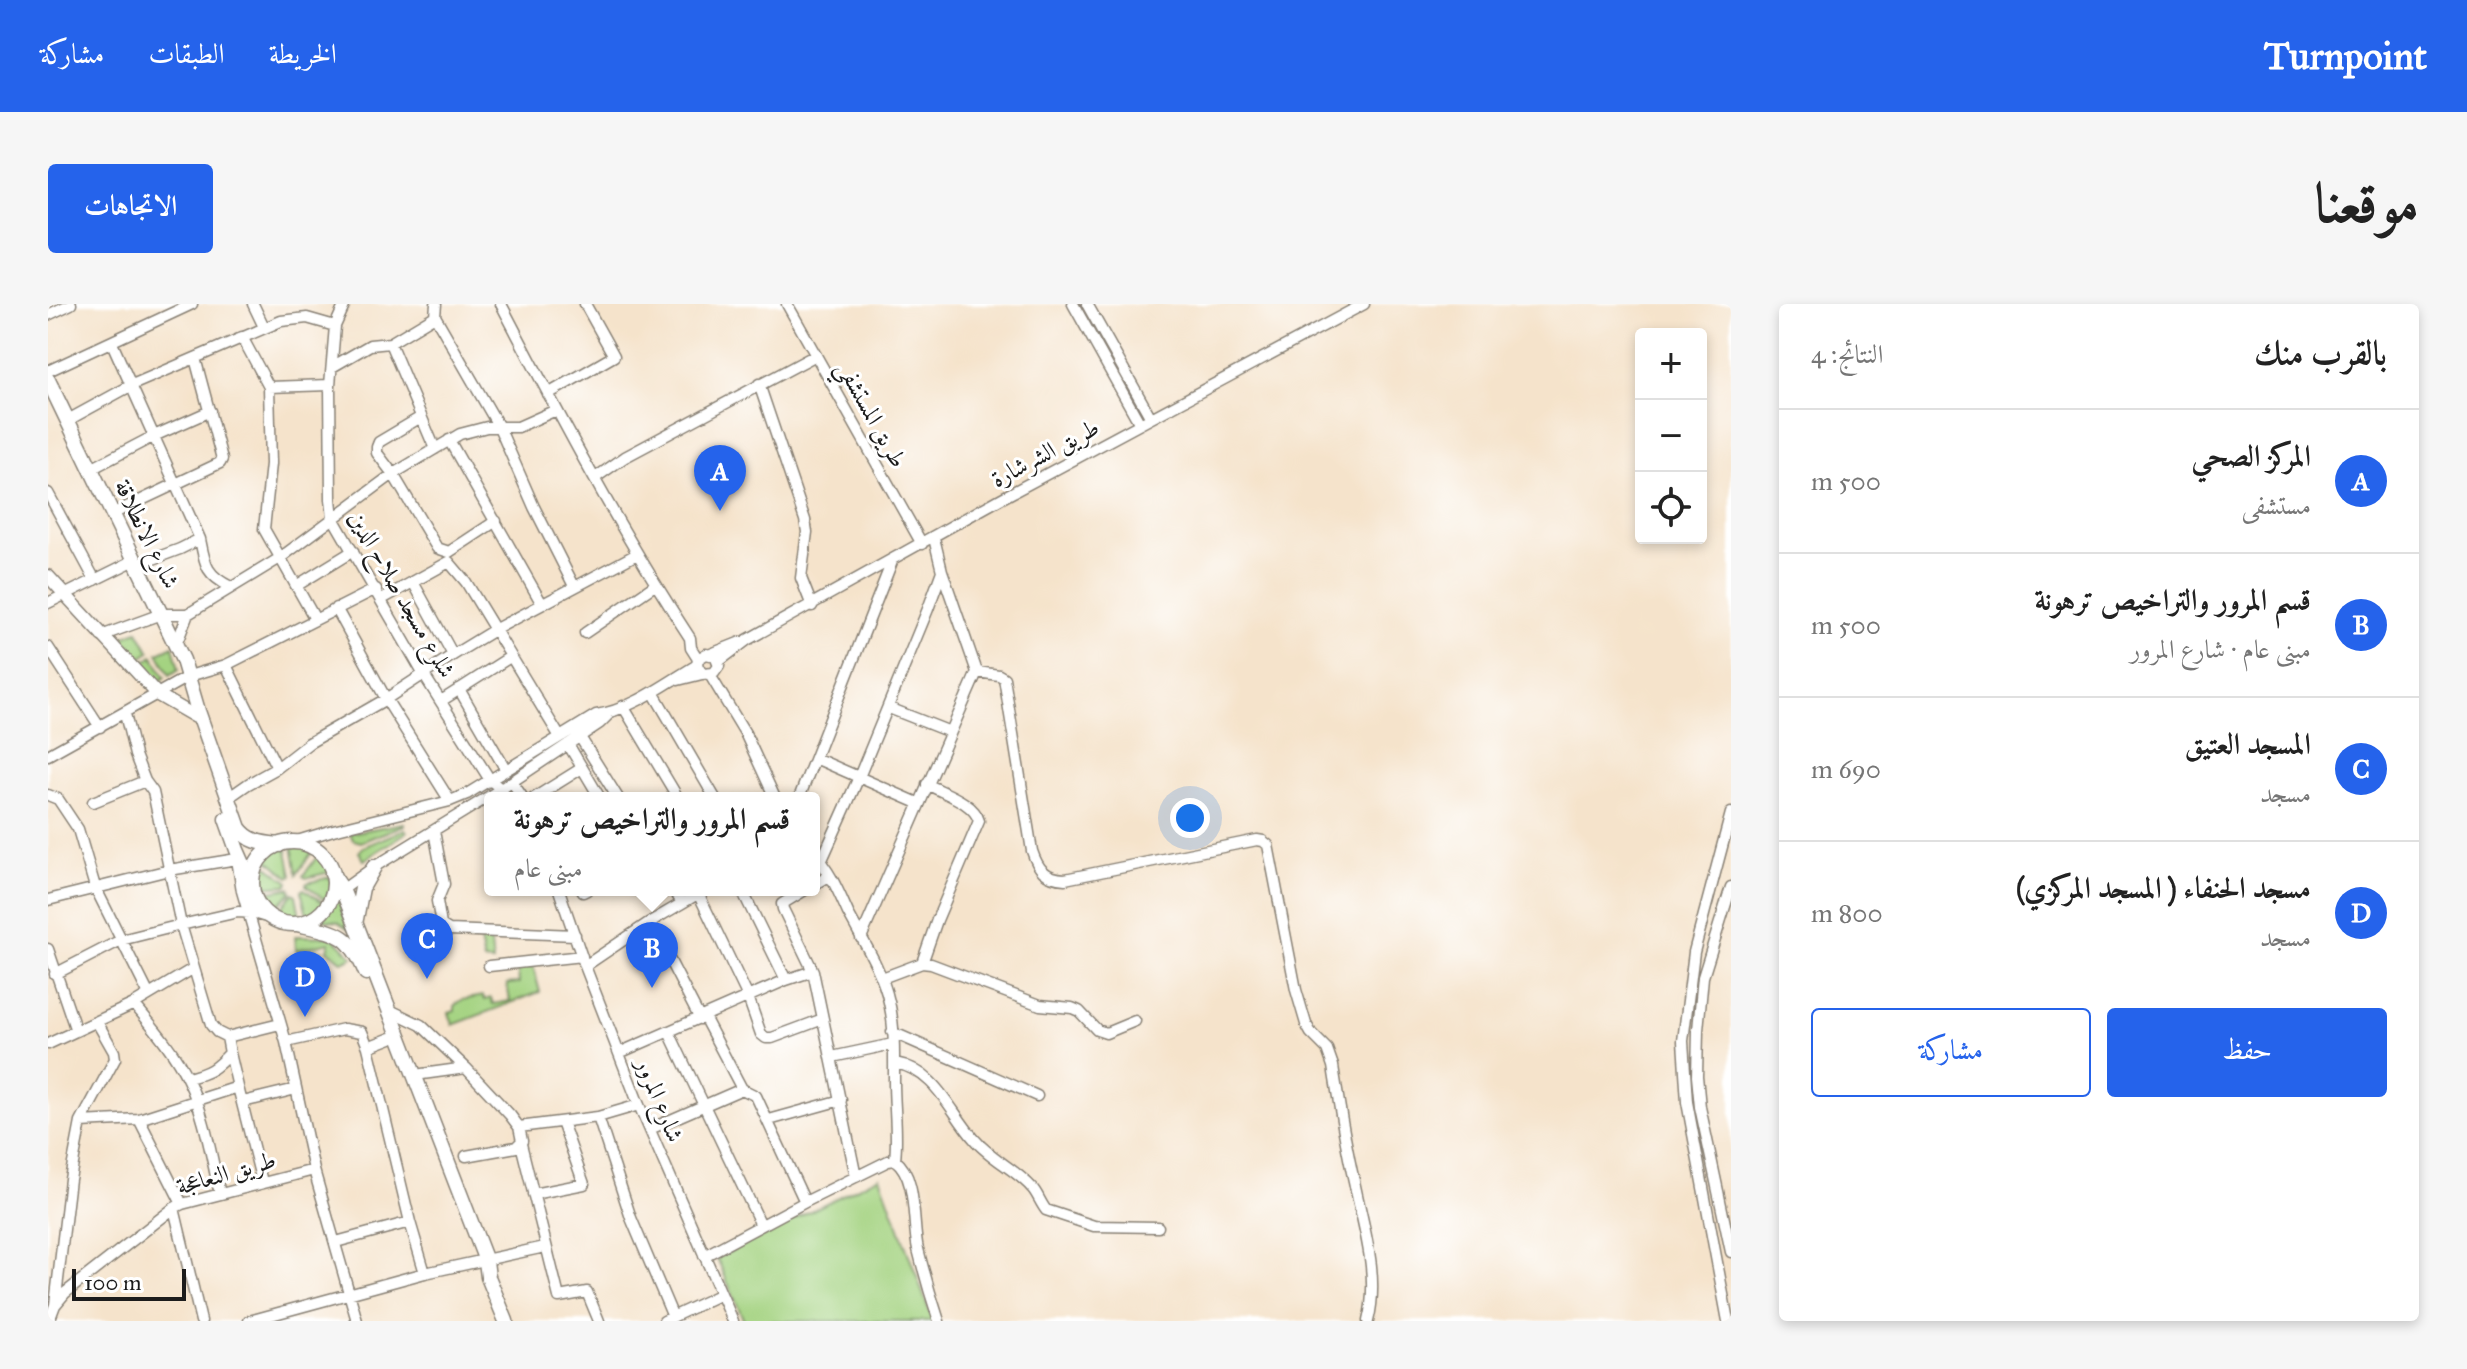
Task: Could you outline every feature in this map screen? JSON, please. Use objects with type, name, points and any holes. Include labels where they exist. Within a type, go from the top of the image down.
[{"type":"highway","name":"شارع الانطلاقة","points":[[48,380],[176,645],[189,676],[197,714]]},
{"type":"highway","points":[[197,714],[243,834],[259,842],[304,844],[322,855],[332,874],[336,894],[356,924],[415,1075],[481,1262]]},
{"type":"highway","points":[[197,714],[251,904],[275,920],[328,931],[349,940],[363,965],[506,1321]]},
{"type":"highway","points":[[251,904],[254,871],[259,860],[268,851],[286,844]]},
{"type":"highway","points":[[356,924],[358,899],[374,867]]},
{"type":"highway","points":[[297,924],[317,916],[336,894]]},
{"type":"main road","points":[[48,576],[158,695],[197,714]]},
{"type":"street","points":[[48,315],[71,304]]},
{"type":"street","points":[[48,380],[112,343],[192,304]]},
{"type":"street","points":[[253,304],[264,327]]},
{"type":"street","name":"شلرع مسجد صلاح الدين","points":[[345,304],[335,326],[330,385],[333,518],[424,675],[490,780],[502,792]]},
{"type":"street","points":[[436,304],[435,316],[499,427],[534,507],[574,586]]},
{"type":"street","points":[[501,304],[637,554],[690,638],[691,648],[724,686],[723,694],[745,733],[769,792]]},
{"type":"street","points":[[548,394],[614,356],[585,304]]},
{"type":"street","name":"طريق المستشفي","points":[[787,304],[922,544]]},
{"type":"street","points":[[1073,304],[1140,424]]},
{"type":"street","points":[[1087,304],[1151,418]]},
{"type":"street","name":"طريق الشرشارة","points":[[708,664],[893,559],[1364,304]]},
{"type":"street","points":[[332,367],[370,345],[390,343],[435,316]]},
{"type":"street","points":[[68,420],[132,385],[281,321],[307,318],[335,326]]},
{"type":"street","points":[[242,337],[269,387],[271,464],[263,524],[315,619]]},
{"type":"street","points":[[112,343],[200,539],[207,568],[214,579],[231,587]]},
{"type":"street","points":[[390,343],[435,449]]},
{"type":"street","points":[[595,478],[625,457],[816,355]]},
{"type":"street","points":[[112,514],[220,463],[222,459],[195,358]]},
{"type":"street","points":[[759,384],[805,520],[807,532],[801,578],[812,606]]},
{"type":"street","points":[[269,387],[330,385]]},
{"type":"street","points":[[101,636],[161,614],[188,614],[280,558],[393,474],[449,440],[476,428],[518,427],[556,410]]},
{"type":"street","points":[[91,469],[210,411]]},
{"type":"street","points":[[421,417],[379,442],[377,453],[437,548],[449,552],[496,521]]},
{"type":"street","points":[[449,440],[542,604]]},
{"type":"street","points":[[48,493],[95,580]]},
{"type":"street","points":[[861,938],[977,672],[942,571],[934,538]]},
{"type":"street","points":[[48,603],[136,562],[180,549],[200,539]]},
{"type":"street","points":[[296,586],[353,551]]},
{"type":"street","points":[[226,792],[277,768],[309,743],[386,699],[494,630],[637,554]]},
{"type":"street","points":[[801,792],[893,559]]},
{"type":"street","points":[[382,599],[449,562],[466,582],[596,792]]},
{"type":"street","points":[[820,854],[889,708],[942,571]]},
{"type":"street","points":[[413,582],[453,655]]},
{"type":"street","points":[[585,633],[655,585]]},
{"type":"street","points":[[48,755],[189,676],[226,665],[376,589]]},
{"type":"street","points":[[336,608],[386,699],[450,801]]},
{"type":"street","points":[[176,645],[188,614]]},
{"type":"street","points":[[48,647],[100,727]]},
{"type":"street","points":[[441,701],[510,657]]},
{"type":"street","points":[[286,844],[450,801],[564,741],[580,737],[623,706],[708,664]]},
{"type":"street","points":[[226,665],[277,768]]},
{"type":"street","points":[[977,672],[1004,678],[1032,851],[1041,871],[1065,879],[1257,840],[1268,845],[1296,990],[1306,1024],[1327,1049],[1333,1066],[1369,1253],[1373,1304],[1368,1321]]},
{"type":"street","points":[[459,689],[506,770]]},
{"type":"street","points":[[653,692],[711,792]]},
{"type":"street","points":[[623,706],[674,792]]},
{"type":"street","points":[[889,708],[950,732]]},
{"type":"street","points":[[125,714],[135,755],[153,792],[181,925],[211,1025],[227,1037],[280,1024]]},
{"type":"street","points":[[505,792],[512,782],[596,715],[609,714]]},
{"type":"street","points":[[580,737],[614,792]]},
{"type":"street","points":[[815,758],[918,803]]},
{"type":"street","points":[[544,792],[582,768]]},
{"type":"street","points":[[93,802],[145,781]]},
{"type":"street","points":[[512,782],[519,792]]},
{"type":"street","points":[[922,963],[979,821],[971,807],[927,784]]},
{"type":"street","points":[[48,795],[58,799],[78,829],[95,887],[149,995]]},
{"type":"street","points":[[336,894],[374,867],[484,805]]},
{"type":"street","points":[[1728,1321],[1687,1102],[1683,1041],[1694,952],[1731,813]]},
{"type":"street","points":[[434,831],[444,884],[437,901],[441,925],[449,930],[575,935]]},
{"type":"street","points":[[48,900],[237,855],[251,904],[257,941],[286,1042],[314,1170],[357,1321]]},
{"type":"street","points":[[820,861],[882,978],[890,1003],[895,1063],[895,1160]]},
{"type":"street","points":[[820,881],[829,876]]},
{"type":"street","points":[[1731,887],[1703,977],[1697,1076],[1700,1107],[1731,1252]]},
{"type":"street","name":"شارع المرور","points":[[561,896],[639,1105],[733,1321]]},
{"type":"street","points":[[678,896],[682,903]]},
{"type":"street","points":[[489,966],[583,961],[694,896]]},
{"type":"street","points":[[703,896],[748,997],[761,1034],[766,1038],[823,1019]]},
{"type":"street","points":[[745,896],[786,980]]},
{"type":"street","points":[[794,896],[782,904],[783,909],[813,971],[856,1177]]},
{"type":"street","points":[[55,974],[121,940],[251,904]]},
{"type":"street","points":[[257,941],[275,920]]},
{"type":"street","points":[[650,922],[742,1089],[756,1096],[805,1202]]},
{"type":"street","points":[[48,949],[76,1031]]},
{"type":"street","points":[[882,978],[922,963],[931,964],[1040,1005],[1072,1008],[1097,1030],[1106,1033],[1135,1021]]},
{"type":"street","points":[[48,1044],[134,1004],[194,968]]},
{"type":"street","points":[[619,1053],[813,971]]},
{"type":"street","points":[[134,1004],[178,1060],[188,1078],[197,1100],[220,1194]]},
{"type":"street","points":[[390,1010],[421,1025],[466,1068],[519,1127],[559,1297],[587,1292],[599,1321]]},
{"type":"street","points":[[55,1305],[70,1179],[81,1122],[115,1059],[97,1022]]},
{"type":"street","points":[[286,1042],[344,1029],[362,1032],[425,1273]]},
{"type":"street","points":[[669,1032],[761,1225]]},
{"type":"street","points":[[227,1037],[262,1182]]},
{"type":"street","points":[[368,1047],[391,1038]]},
{"type":"street","points":[[832,1057],[893,1038],[1037,1096]]},
{"type":"street","points":[[188,1078],[213,1070],[230,1053]]},
{"type":"street","points":[[895,1063],[920,1072],[942,1094],[976,1142],[1032,1188],[1046,1210],[1094,1226],[1158,1227]]},
{"type":"street","points":[[415,1075],[466,1068]]},
{"type":"street","points":[[81,1122],[139,1119],[238,1087]]},
{"type":"street","points":[[243,1102],[296,1089]]},
{"type":"street","points":[[650,1129],[742,1089]]},
{"type":"street","points":[[769,1120],[841,1100]]},
{"type":"street","points":[[519,1127],[598,1117],[639,1105]]},
{"type":"street","points":[[598,1117],[668,1319],[721,1294]]},
{"type":"street","points":[[139,1119],[178,1206],[201,1321]]},
{"type":"street","points":[[533,1194],[584,1184],[562,1122]]},
{"type":"street","points":[[466,1156],[521,1144]]},
{"type":"street","points":[[704,1256],[805,1202],[895,1160]]},
{"type":"street","points":[[895,1160],[907,1178],[912,1196],[917,1244],[939,1321]]},
{"type":"street","name":"طريق النعاعجة","points":[[49,1321],[55,1305],[65,1293],[178,1206],[314,1170]]},
{"type":"street","points":[[336,1242],[410,1222]]},
{"type":"street","points":[[249,1321],[425,1273],[545,1247]]},
{"type":"green space","points":[[138,631],[150,652],[138,660],[121,644],[122,637]]},
{"type":"green space","points":[[173,646],[179,669],[170,675],[158,653]]},
{"type":"green space","points":[[153,656],[165,677],[161,681],[155,680],[142,664]]},
{"type":"green space","points":[[404,823],[361,842],[353,840],[350,833]]},
{"type":"green space","points":[[405,829],[407,832],[364,860],[359,852],[363,847]]},
{"type":"green space","points":[[303,845],[312,852],[297,874],[292,846]]},
{"type":"green space","points":[[286,846],[292,875],[289,877],[265,857],[277,848]]},
{"type":"green space","points":[[319,854],[327,862],[330,872],[306,878],[303,876]]},
{"type":"green space","points":[[262,862],[289,882],[288,885],[258,887]]},
{"type":"green space","points":[[330,877],[332,887],[325,900],[306,885],[307,883]]},
{"type":"green space","points":[[290,888],[291,892],[271,913],[259,893]]},
{"type":"green space","points":[[304,889],[325,904],[317,914],[308,918],[301,891]]},
{"type":"green space","points":[[293,893],[301,921],[275,917]]},
{"type":"green space","points":[[338,900],[349,929],[338,922],[323,920],[331,904]]},
{"type":"green space","points":[[428,931],[490,935],[493,962],[484,961],[480,941],[428,937]]},
{"type":"green space","points":[[295,936],[333,937],[353,957],[343,962],[328,950],[330,942],[296,950]]},
{"type":"green space","points":[[317,949],[323,955],[320,960],[311,959],[314,976],[304,977],[298,952]]},
{"type":"green space","points":[[506,966],[518,969],[533,966],[540,992],[453,1025],[449,1013],[455,1011],[455,1005],[462,1000],[483,996],[485,1000],[491,998],[493,1004],[510,1001],[507,984],[519,983],[518,971],[506,972]]},
{"type":"green space","points":[[880,1176],[933,1321],[744,1321],[717,1258]]},
{"type":"place","name":"المركز الصحي","points":[[720,511]]},
{"type":"place","name":"المسجد العتيق","points":[[427,979]]},
{"type":"place","name":"قسم المرور والتراخيص ترهونة","points":[[652,988]]},
{"type":"place","name":"مسجد الحنفاء ( المسجد المركزي)","points":[[305,1017]]}]
